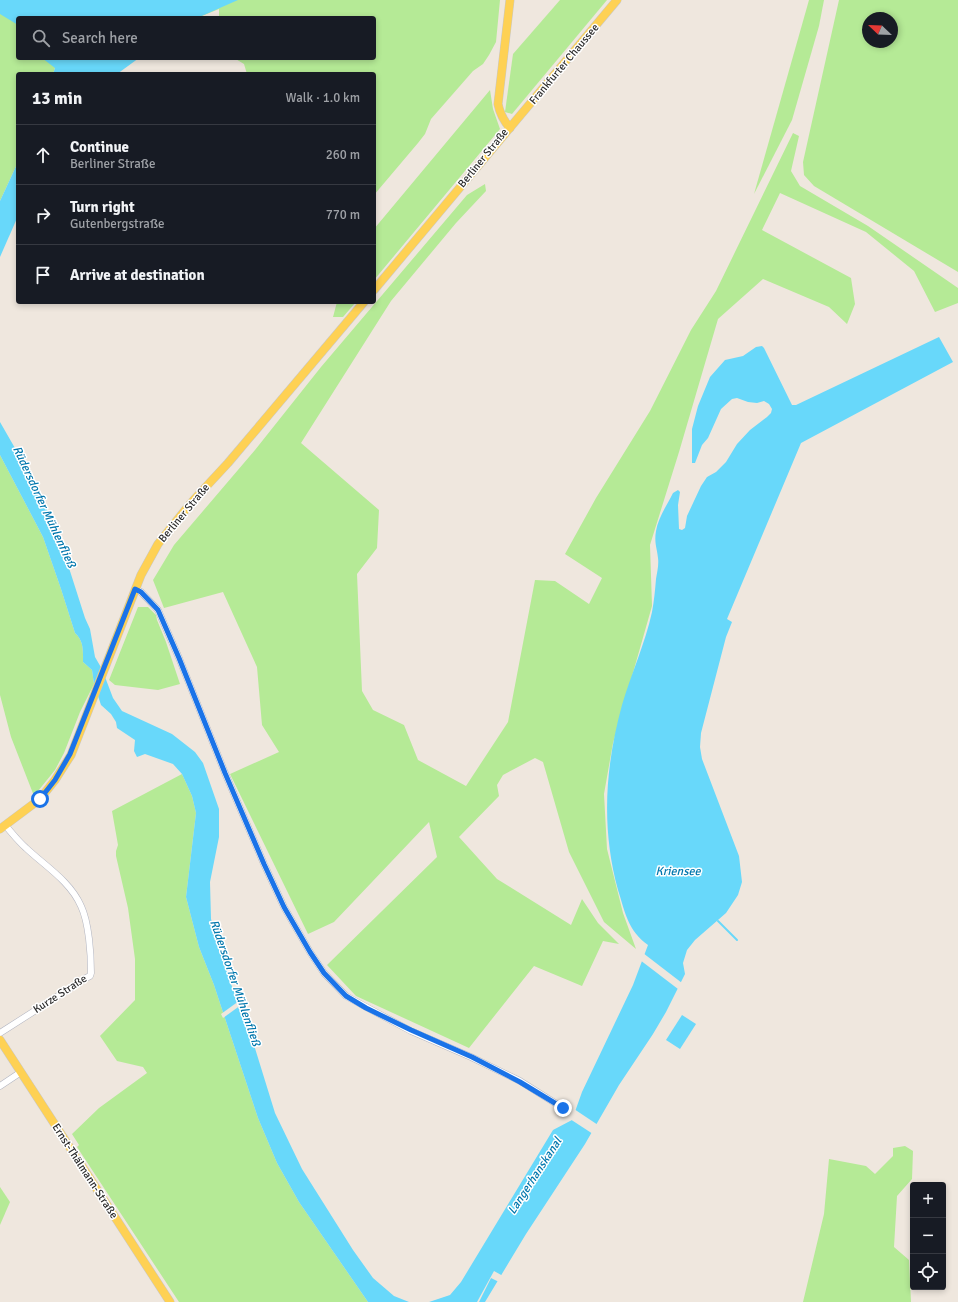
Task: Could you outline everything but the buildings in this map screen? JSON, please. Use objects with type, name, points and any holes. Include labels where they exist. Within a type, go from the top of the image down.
[{"type":"main road","name":"Berliner Straße","points":[[376,288],[510,128],[503,120],[498,104],[510,0]]},
{"type":"main road","name":"Frankfurter Chaussee","points":[[510,128],[617,0]]},
{"type":"main road","name":"Berliner Straße","points":[[3,827],[40,799],[55,780],[70,754],[135,589],[148,561],[165,534],[190,504],[228,463],[362,304]]},
{"type":"main road","name":"Ernst-Thälmann-Straße","points":[[0,1040],[170,1302]]},
{"type":"street","points":[[135,589],[141,592],[158,610],[264,864],[284,907],[324,973],[346,996],[366,1008],[472,1057],[520,1082],[563,1108]]},
{"type":"street","name":"Kurze Straße","points":[[0,1033],[90,976],[91,973],[89,942],[84,913],[77,898],[64,882],[3,827]]},
{"type":"street","points":[[0,1086],[21,1072]]},
{"type":"green space","points":[[0,0],[16,16],[16,60],[57,60],[54,72],[16,72],[16,166],[0,201]]},
{"type":"green space","points":[[180,0],[500,0],[496,42],[489,55],[483,64],[473,71],[431,119],[425,134],[376,193],[376,72],[246,72],[244,64],[237,60],[376,60],[376,16],[219,16],[219,9],[202,16],[147,16]]},
{"type":"green space","points":[[560,0],[607,0],[512,114],[505,112],[513,54]]},
{"type":"green space","points":[[809,0],[824,0],[819,26],[792,120],[754,194]]},
{"type":"green space","points":[[839,0],[958,0],[958,272],[814,186],[804,175],[803,162]]},
{"type":"green space","points":[[490,90],[493,109],[500,129],[376,278],[376,227]]},
{"type":"green space","points":[[793,133],[799,136],[791,171],[800,186],[868,226],[958,288],[958,303],[935,312],[914,271],[866,232],[780,193],[762,230],[851,278],[855,304],[847,324],[829,307],[763,279],[718,319],[650,545],[652,606],[613,743],[604,794],[607,849],[623,913],[636,949],[604,922],[569,852],[543,762],[535,758],[503,775],[497,785],[499,796],[459,837],[497,879],[571,925],[582,899],[598,923],[619,944],[603,941],[582,986],[534,966],[469,1048],[356,996],[327,965],[437,857],[429,822],[334,922],[308,934],[230,774],[279,752],[262,725],[257,667],[223,592],[164,608],[153,580],[174,545],[255,450],[321,367],[467,195],[485,184],[486,191],[456,223],[391,301],[301,443],[379,510],[377,548],[357,574],[362,691],[373,710],[404,725],[418,760],[466,786],[508,722],[535,580],[555,581],[589,604],[602,578],[565,554],[596,498],[650,411],[691,330],[716,291]]},
{"type":"green space","points":[[336,304],[354,304],[343,317],[333,317]]},
{"type":"green space","points":[[0,455],[43,537],[75,633],[80,639],[83,650],[83,662],[92,670],[94,684],[55,770],[34,796],[11,737],[0,695]]},
{"type":"green space","points":[[138,607],[148,607],[156,615],[180,684],[158,690],[115,685],[109,680]]},
{"type":"green space","points":[[182,774],[192,796],[196,813],[186,897],[199,947],[214,985],[258,1118],[277,1163],[299,1202],[368,1302],[179,1302],[77,1147],[79,1145],[72,1134],[99,1108],[147,1073],[143,1067],[117,1061],[100,1036],[135,1000],[135,959],[128,908],[116,856],[118,845],[112,811]]},
{"type":"green space","points":[[905,1146],[913,1151],[912,1179],[897,1196],[894,1247],[909,1260],[911,1302],[803,1302],[824,1214],[829,1159],[866,1166],[875,1174],[893,1156],[893,1148]]},
{"type":"green space","points":[[0,1187],[10,1202],[0,1225]]},
{"type":"water","points":[[0,0],[238,0],[202,16],[16,16],[16,24],[0,14]]},
{"type":"water","points":[[45,60],[136,60],[120,72],[54,72],[55,68]]},
{"type":"water","points":[[16,166],[16,221],[0,257],[0,201]]},
{"type":"water","name":"Kriensee","points":[[939,337],[953,362],[801,443],[727,619],[732,622],[726,637],[701,733],[700,747],[702,759],[739,856],[742,882],[738,895],[726,913],[695,940],[687,950],[683,963],[685,974],[666,1012],[619,1085],[585,1144],[526,1234],[485,1302],[429,1302],[450,1295],[461,1282],[553,1130],[572,1120],[582,1092],[633,985],[648,945],[636,934],[628,920],[618,890],[609,844],[607,798],[616,728],[622,705],[646,636],[652,612],[658,563],[655,539],[657,526],[673,493],[678,490],[680,492],[678,505],[679,529],[682,530],[685,528],[687,516],[701,486],[707,477],[716,472],[726,462],[737,444],[750,430],[771,413],[772,409],[769,404],[764,401],[757,403],[748,402],[737,398],[732,399],[721,409],[708,438],[702,445],[695,463],[692,463],[692,429],[698,406],[710,377],[725,360],[743,356],[756,347],[762,346],[792,405],[796,405]]},
{"type":"water","name":"Rüdersdorfer Mühlenfließ","points":[[0,422],[31,476],[49,514],[62,546],[85,618],[90,629],[95,657],[102,669],[113,698],[122,711],[172,734],[195,752],[203,763],[219,809],[219,837],[210,882],[211,919],[231,984],[254,1045],[275,1113],[302,1169],[353,1250],[373,1278],[394,1296],[409,1302],[368,1302],[299,1202],[277,1163],[258,1118],[214,985],[199,947],[186,897],[196,813],[192,796],[182,774],[173,764],[145,754],[137,757],[134,751],[135,740],[117,728],[116,722],[111,714],[101,705],[94,684],[92,670],[83,662],[83,650],[80,639],[75,633],[43,537],[0,455]]},
{"type":"water","points":[[682,1015],[696,1024],[680,1049],[666,1040]]},
{"type":"pier","points":[[643,953],[682,983],[678,989],[640,960]]},
{"type":"pier","points":[[239,1001],[241,1005],[223,1018],[221,1014]]},
{"type":"pier","points":[[574,1109],[598,1125],[593,1134],[570,1119]]},
{"type":"pier","points":[[494,1271],[503,1276],[499,1282],[491,1278],[479,1302],[477,1302]]},
{"type":"waterway","points":[[718,921],[737,940]]},
{"type":"route","points":[[40,799],[55,780],[70,754],[135,589],[151,601],[158,610],[264,864],[284,907],[324,973],[340,991],[366,1008],[472,1057],[534,1089],[563,1108]]},
{"type":"water label","name":"Langerhanskanal","points":[[535,1176]]}]
